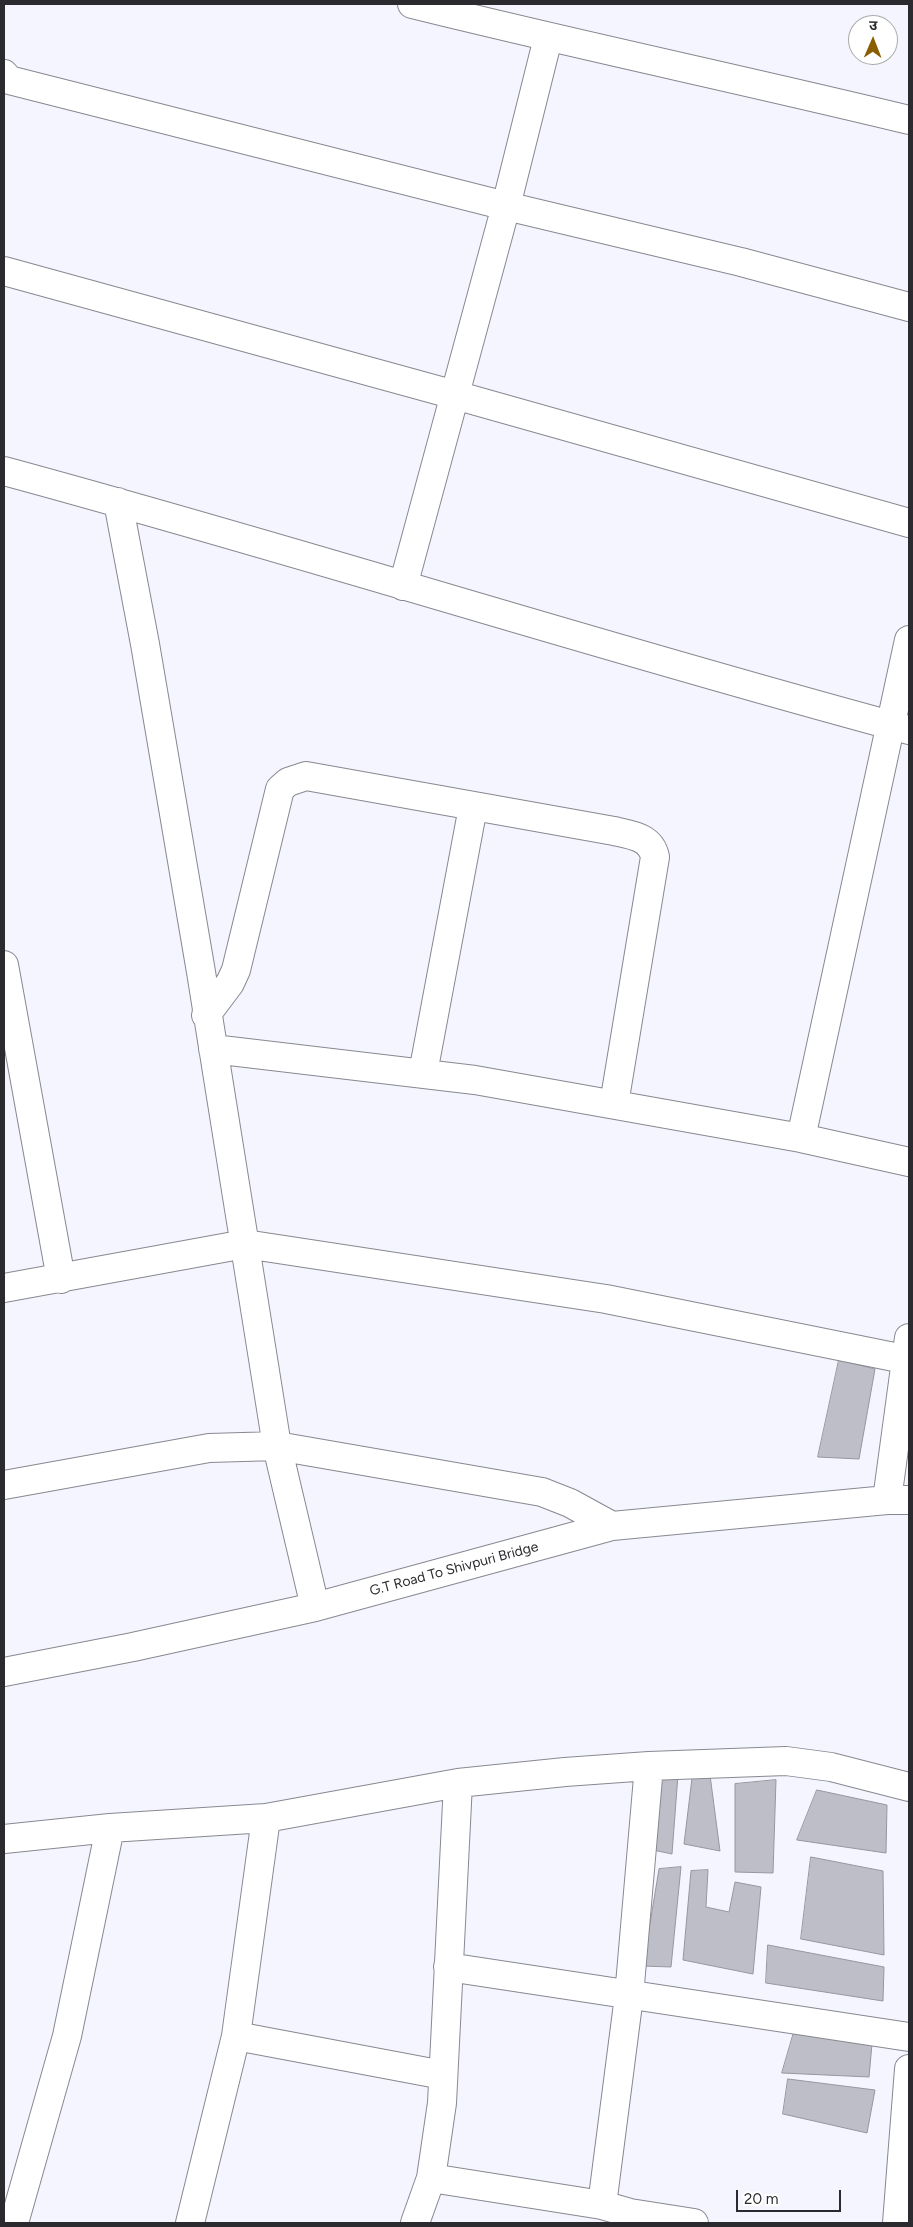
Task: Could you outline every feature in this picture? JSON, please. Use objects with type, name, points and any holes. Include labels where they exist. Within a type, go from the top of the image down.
[{"type":"street","points":[[412,4],[548,38],[780,89],[909,120]]},
{"type":"street","points":[[403,586],[506,206],[548,38]]},
{"type":"street","points":[[4,74],[9,80],[506,206],[741,262],[909,307]]},
{"type":"street","points":[[4,271],[455,395],[909,523]]},
{"type":"street","points":[[4,471],[118,502],[403,586],[900,727]]},
{"type":"street","points":[[118,502],[201,972],[206,1014],[277,1446],[314,1607]]},
{"type":"street","points":[[801,1138],[900,727],[909,640]]},
{"type":"street","points":[[206,1014],[230,983],[236,970],[280,789],[288,782],[306,776],[624,834],[645,840],[653,847],[655,857],[614,1104]]},
{"type":"street","points":[[423,1073],[473,807]]},
{"type":"street","points":[[4,965],[61,1279]]},
{"type":"street","points":[[213,1049],[475,1080],[801,1138],[909,1162]]},
{"type":"street","points":[[4,1288],[245,1244],[606,1299],[908,1352],[898,1500]]},
{"type":"street","points":[[4,1485],[209,1448],[277,1446],[542,1492],[570,1503],[612,1526]]},
{"type":"street","name":"G.T Road To Shivpuri Bridge","points":[[4,1672],[133,1647],[314,1607],[612,1526],[898,1500]]},
{"type":"street","points":[[4,1839],[110,1828],[266,1818],[458,1783],[649,1766],[786,1761],[831,1767],[909,1787]]},
{"type":"street","points":[[602,2205],[629,1996],[649,1766]]},
{"type":"street","points":[[415,2223],[431,2178],[442,2103],[458,1783]]},
{"type":"street","points":[[190,2223],[236,2036],[266,1818]]},
{"type":"street","points":[[14,2223],[67,2036],[110,1828]]},
{"type":"street","points":[[448,1967],[629,1996],[909,2036]]},
{"type":"street","points":[[236,2036],[443,2075]]},
{"type":"street","points":[[897,2223],[909,2069]]},
{"type":"street","points":[[431,2178],[602,2205],[629,2218],[694,2223]]},
{"type":"building","points":[[839,1360],[875,1369],[859,1459],[818,1457]]},
{"type":"building","points":[[678,1775],[672,1854],[653,1850],[657,1778]]},
{"type":"building","points":[[710,1775],[720,1851],[684,1844],[692,1778]]},
{"type":"building","points":[[776,1780],[773,1873],[735,1872],[735,1784]]},
{"type":"building","points":[[817,1790],[887,1805],[886,1853],[797,1840]]},
{"type":"building","points":[[811,1857],[883,1871],[884,1955],[801,1939]]},
{"type":"building","points":[[681,1867],[671,1967],[643,1966],[659,1869]]},
{"type":"building","points":[[708,1870],[706,1907],[729,1912],[735,1882],[761,1887],[753,1974],[683,1960],[691,1871]]},
{"type":"building","points":[[768,1945],[884,1967],[883,2001],[766,1983]]},
{"type":"building","points":[[794,2032],[872,2044],[869,2077],[782,2073]]},
{"type":"building","points":[[788,2079],[875,2090],[867,2133],[783,2114]]}]
